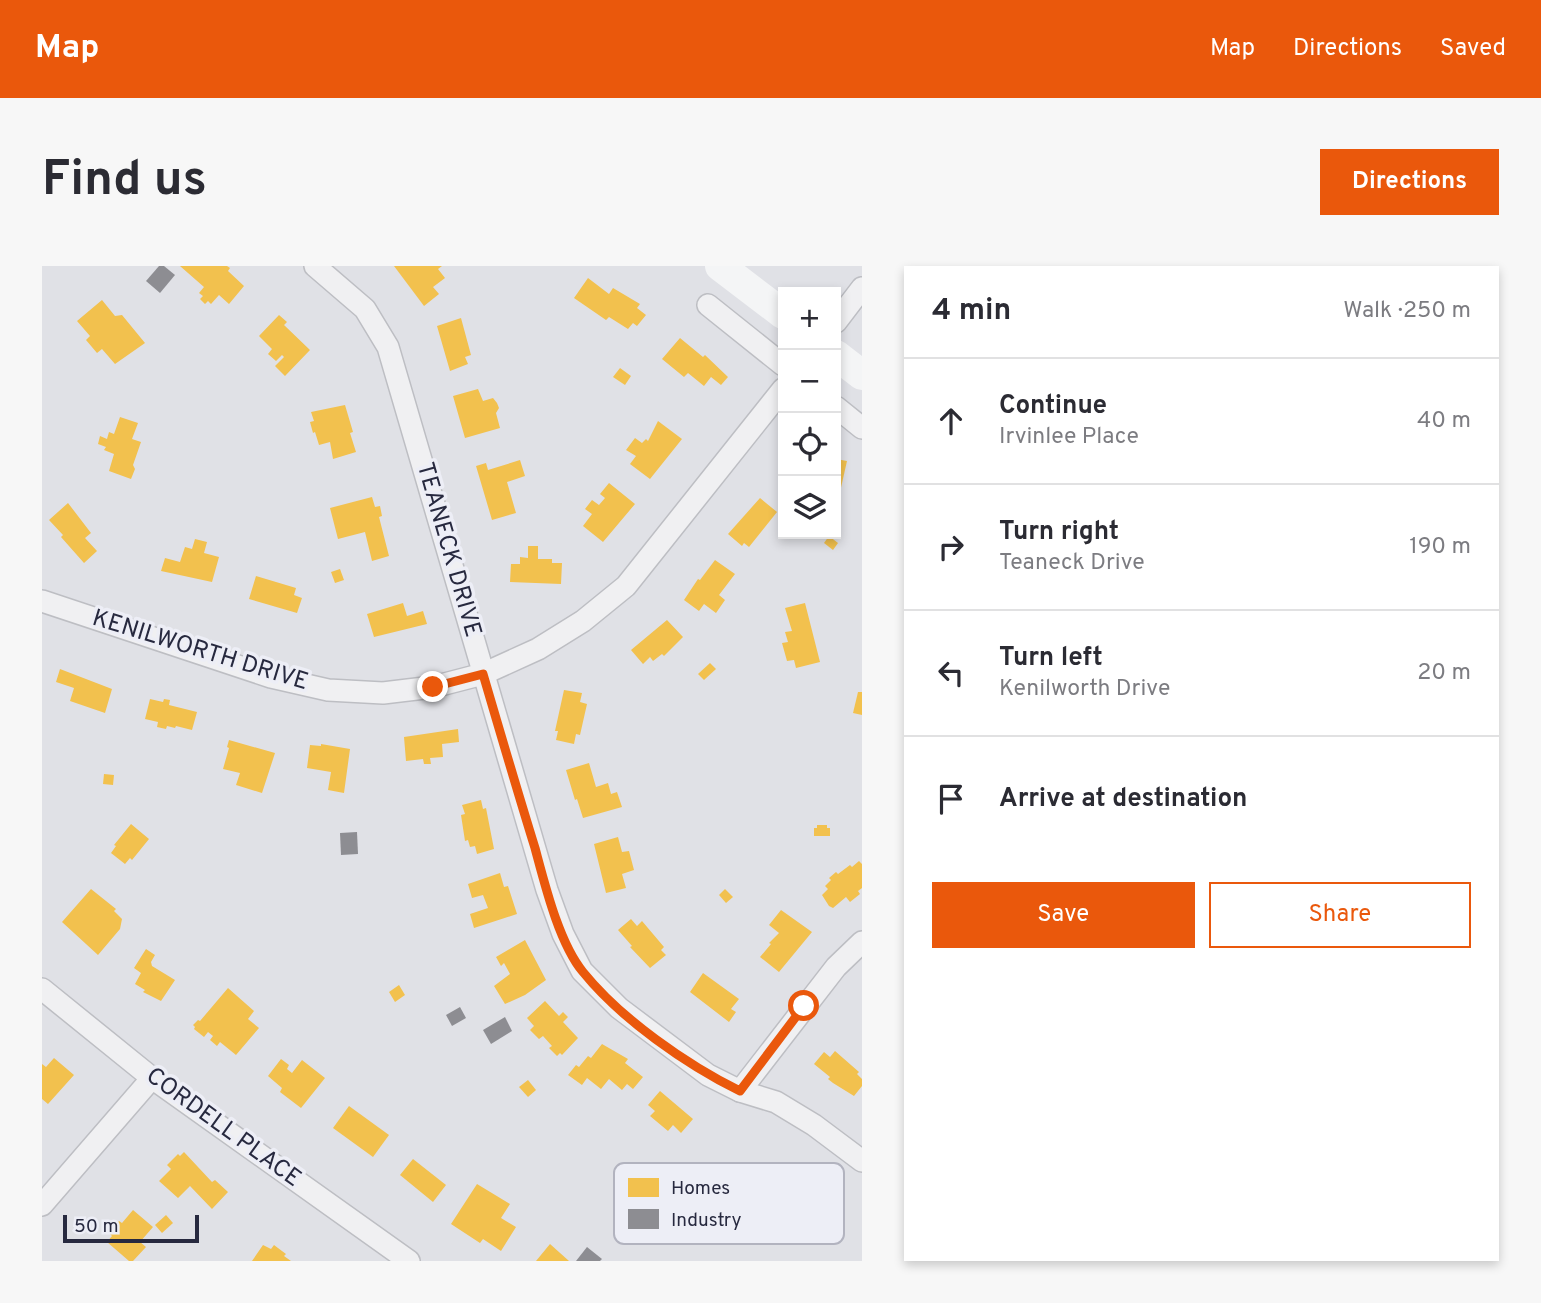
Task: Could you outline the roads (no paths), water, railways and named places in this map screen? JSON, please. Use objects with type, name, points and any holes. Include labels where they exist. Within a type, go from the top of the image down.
[{"type":"main road","points":[[720,266],[778,310]]},
{"type":"main road","points":[[841,359],[862,375]]},
{"type":"street","name":"TEANECK DRIVE","points":[[315,266],[365,309],[388,347],[547,890],[563,934],[582,971],[619,1008],[708,1075],[740,1091],[776,1102],[814,1125],[862,1161]]},
{"type":"street","points":[[841,315],[862,288]]},
{"type":"street","points":[[708,305],[778,361]]},
{"type":"street","name":"KENILWORTH DRIVE","points":[[42,601],[271,677],[327,690],[383,693],[433,687],[483,674],[538,649],[583,621],[626,586],[778,395]]},
{"type":"street","points":[[841,411],[862,428]]},
{"type":"street","points":[[740,1091],[836,967],[862,942]]},
{"type":"street","name":"CORDELL PLACE","points":[[42,989],[152,1078],[409,1261]]},
{"type":"street","points":[[42,1205],[152,1078]]}]
